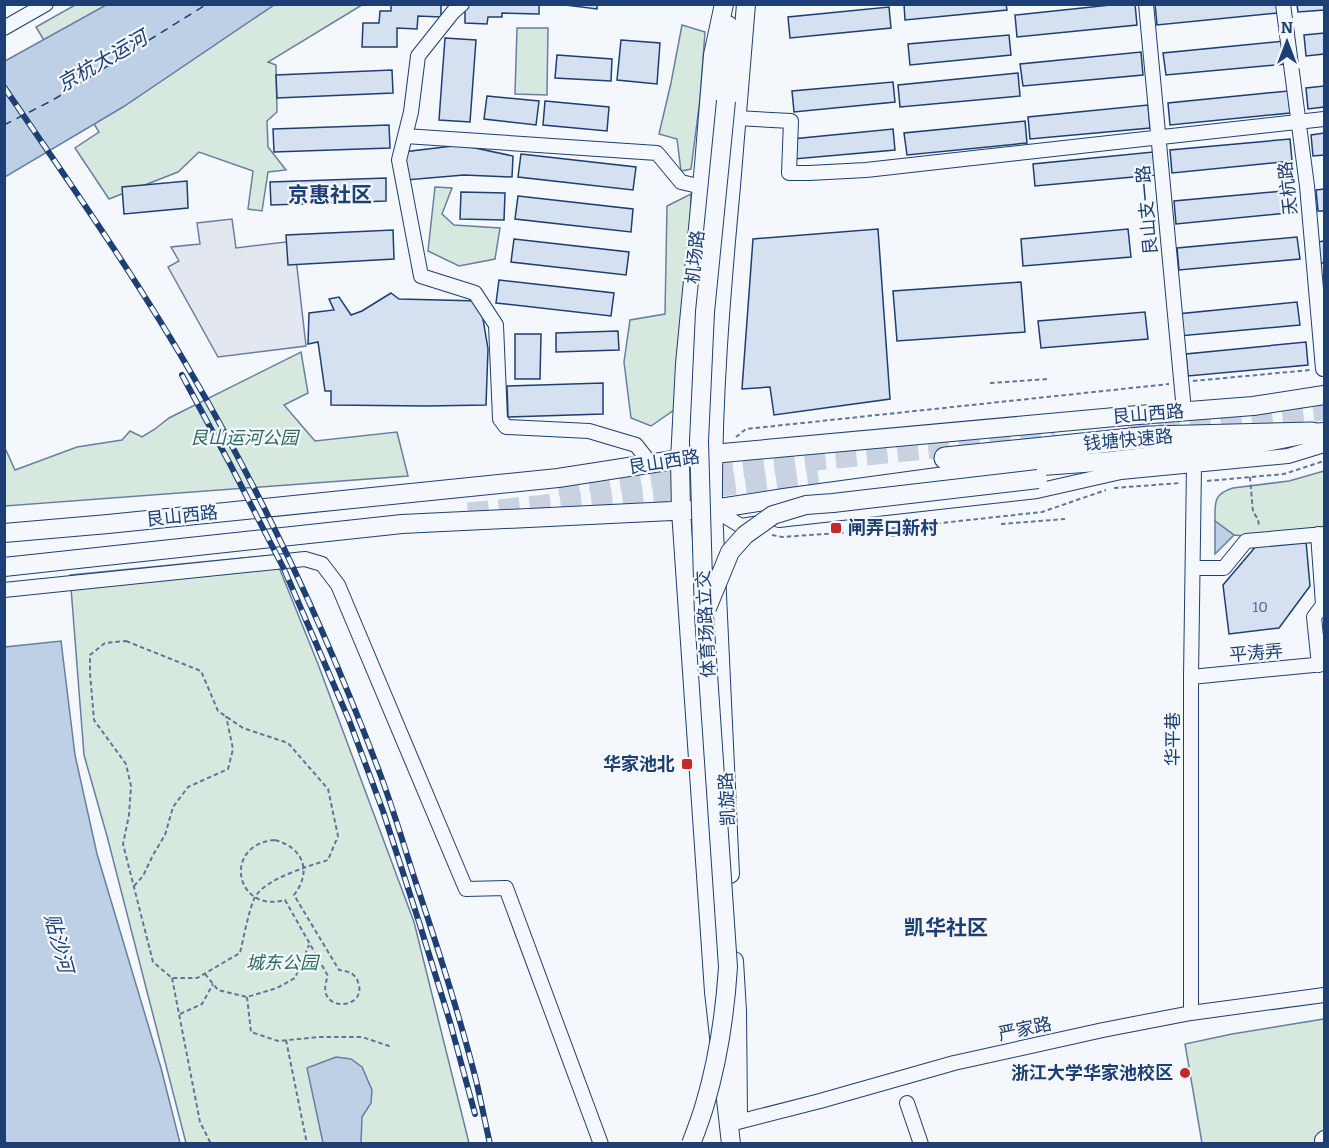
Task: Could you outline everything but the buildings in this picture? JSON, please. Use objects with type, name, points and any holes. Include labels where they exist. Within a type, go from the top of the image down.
[{"type":"highway","name":"钱塘快速路","points":[[945,458],[1150,437],[1320,437]]},
{"type":"main road","name":"机场路","points":[[681,511],[680,460],[684,364],[713,55],[724,4]]},
{"type":"main road","name":"体育场路立交","points":[[691,1143],[705,1105],[719,1045],[725,1009],[728,967],[704,615],[699,441],[705,312],[726,101],[729,4]]},
{"type":"main road","name":"机场路","points":[[712,454],[717,354],[744,4]]},
{"type":"main road","name":"体育场路立交","points":[[726,101],[744,4]]},
{"type":"main road","name":"艮山西路","points":[[4,533],[558,478],[712,454],[1252,406],[1324,395]]},
{"type":"main road","name":"艮山西路","points":[[4,567],[402,524],[713,509],[989,470],[1111,461],[1320,437]]},
{"type":"main road","name":"凯旋路","points":[[712,454],[736,999],[737,1143]]},
{"type":"main road","points":[[704,615],[730,552],[745,535],[773,515],[806,505],[1038,479],[1111,461]]},
{"type":"main road","name":"凯旋路","points":[[681,511],[714,992],[731,1143]]},
{"type":"street","points":[[4,28],[46,4]]},
{"type":"street","points":[[462,4],[418,56],[411,112],[399,160],[421,276],[475,293],[496,325],[500,419],[506,428],[589,431],[636,445],[651,464]]},
{"type":"street","name":"艮山支一路","points":[[1146,4],[1184,411]]},
{"type":"street","name":"天杭路","points":[[1283,4],[1307,186],[1323,369]]},
{"type":"street","points":[[736,118],[791,121],[789,172],[809,173],[866,170],[1324,119]]},
{"type":"street","points":[[405,136],[657,153],[681,182],[702,186]]},
{"type":"street","points":[[713,509],[741,526],[1037,491],[1120,472],[1288,456],[1320,437]]},
{"type":"street","name":"华平巷","points":[[1191,1013],[1191,677],[1194,466]]},
{"type":"street","points":[[1193,568],[1224,568],[1246,541],[1321,534],[1324,605],[1314,617],[1322,665]]},
{"type":"street","points":[[4,590],[305,559],[322,564],[338,585],[466,889],[506,888],[601,1143]]},
{"type":"street","name":"平涛弄","points":[[1191,677],[1322,665]]},
{"type":"street","name":"严家路","points":[[738,1122],[954,1063],[1103,1030],[1191,1013],[1324,995]]},
{"type":"street","points":[[907,1103],[921,1143]]},
{"type":"street","points":[[1322,1143],[1324,1138]]},
{"type":"path","points":[[712,454],[747,429],[1323,369]]},
{"type":"path","points":[[990,383],[1048,379]]},
{"type":"path","points":[[1250,477],[1253,512],[1258,519],[1258,540]]},
{"type":"path","points":[[1001,524],[1065,519]]},
{"type":"path","points":[[891,536],[927,532]]},
{"type":"path","points":[[172,978],[197,978],[240,953],[255,898],[272,881],[328,860],[338,836],[328,789],[288,743],[243,728],[218,711],[201,671],[126,641],[105,642],[90,655],[94,720],[126,764],[131,786],[129,815],[123,844],[153,962],[172,978],[200,1122],[211,1143]]},
{"type":"path","points":[[134,886],[143,876],[165,835],[172,807],[188,787],[228,769],[233,749],[226,716]]},
{"type":"path","points":[[275,840],[286,843],[300,857],[303,868],[303,877],[294,895],[339,970],[352,973],[359,983],[358,994],[350,1003],[339,1005],[329,999],[324,988],[328,976],[285,900],[275,903],[255,898],[248,892],[241,873],[242,862],[247,853],[255,845],[264,841],[275,840]]},
{"type":"path","points":[[205,974],[218,990],[247,997],[277,988],[295,978],[309,943]]},
{"type":"path","points":[[180,1014],[202,1004],[213,984]]},
{"type":"path","points":[[247,997],[251,1032],[278,1041],[318,1036],[362,1036],[392,1047]]},
{"type":"path","points":[[286,1040],[307,1143]]},
{"type":"green space","points":[[75,5],[362,5],[268,62],[276,65],[277,112],[267,121],[268,147],[286,170],[268,172],[262,211],[248,209],[253,171],[199,152],[178,172],[109,199],[75,148],[99,132],[36,27]]},
{"type":"green space","points":[[682,25],[705,32],[700,99],[691,169],[681,171],[677,139],[659,134]]},
{"type":"green space","points":[[517,28],[548,28],[547,95],[515,94]]},
{"type":"green space","points":[[435,187],[452,188],[442,214],[454,225],[500,228],[495,259],[459,266],[428,251]]},
{"type":"green space","points":[[691,194],[690,232],[674,410],[651,426],[631,418],[624,362],[630,320],[665,314],[667,206]]},
{"type":"green space","name":"艮山运河公园","points":[[301,352],[308,393],[284,405],[315,441],[397,432],[408,476],[5,506],[5,448],[15,470],[77,447],[122,440],[130,431],[142,437],[169,418]]},
{"type":"green space","points":[[1324,471],[1324,527],[1244,536],[1234,535],[1215,521],[1216,500],[1226,490],[1289,481]]},
{"type":"green space","name":"城东公园","points":[[274,555],[318,664],[414,922],[469,1143],[186,1143],[84,755],[70,575]]},
{"type":"green space","points":[[1324,1019],[1324,1143],[1202,1143],[1185,1044]]},
{"type":"shaded area","points":[[232,219],[236,248],[294,241],[306,346],[218,357],[168,267],[179,261],[171,247],[200,244],[197,223]]},
{"type":"water","name":"京杭大运河","points":[[106,5],[274,5],[123,107],[5,177],[5,61]]},
{"type":"water","points":[[1215,521],[1234,535],[1215,554]]},
{"type":"water","name":"贴沙河","points":[[61,641],[75,755],[97,854],[161,1068],[180,1143],[5,1143],[5,647]]},
{"type":"water","points":[[336,1057],[351,1059],[362,1067],[372,1090],[371,1103],[362,1117],[361,1143],[323,1143],[307,1068]]},
{"type":"ferry route","points":[[4,125],[53,100],[207,4]]},
{"type":"tunnel","points":[[1128,429],[1324,410]]},
{"type":"tunnel","points":[[558,486],[1055,436]]},
{"type":"tunnel","points":[[468,513],[818,474]]},
{"type":"railway","points":[[4,87],[102,230],[172,340],[221,425],[271,521],[317,620],[389,799],[455,1006],[476,1080],[490,1144]]},
{"type":"railway","points":[[182,375],[284,569],[349,720],[383,811],[419,922],[475,1114]]},
{"type":"place","name":"闸弄口新村","points":[[836,528]]},
{"type":"place","name":"华家池北","points":[[687,764]]},
{"type":"place","name":"浙江大学华家池校区","points":[[1185,1073]]},
{"type":"district","name":"京惠社区","points":[[330,195]]},
{"type":"district","name":"凯华社区","points":[[946,928]]}]
